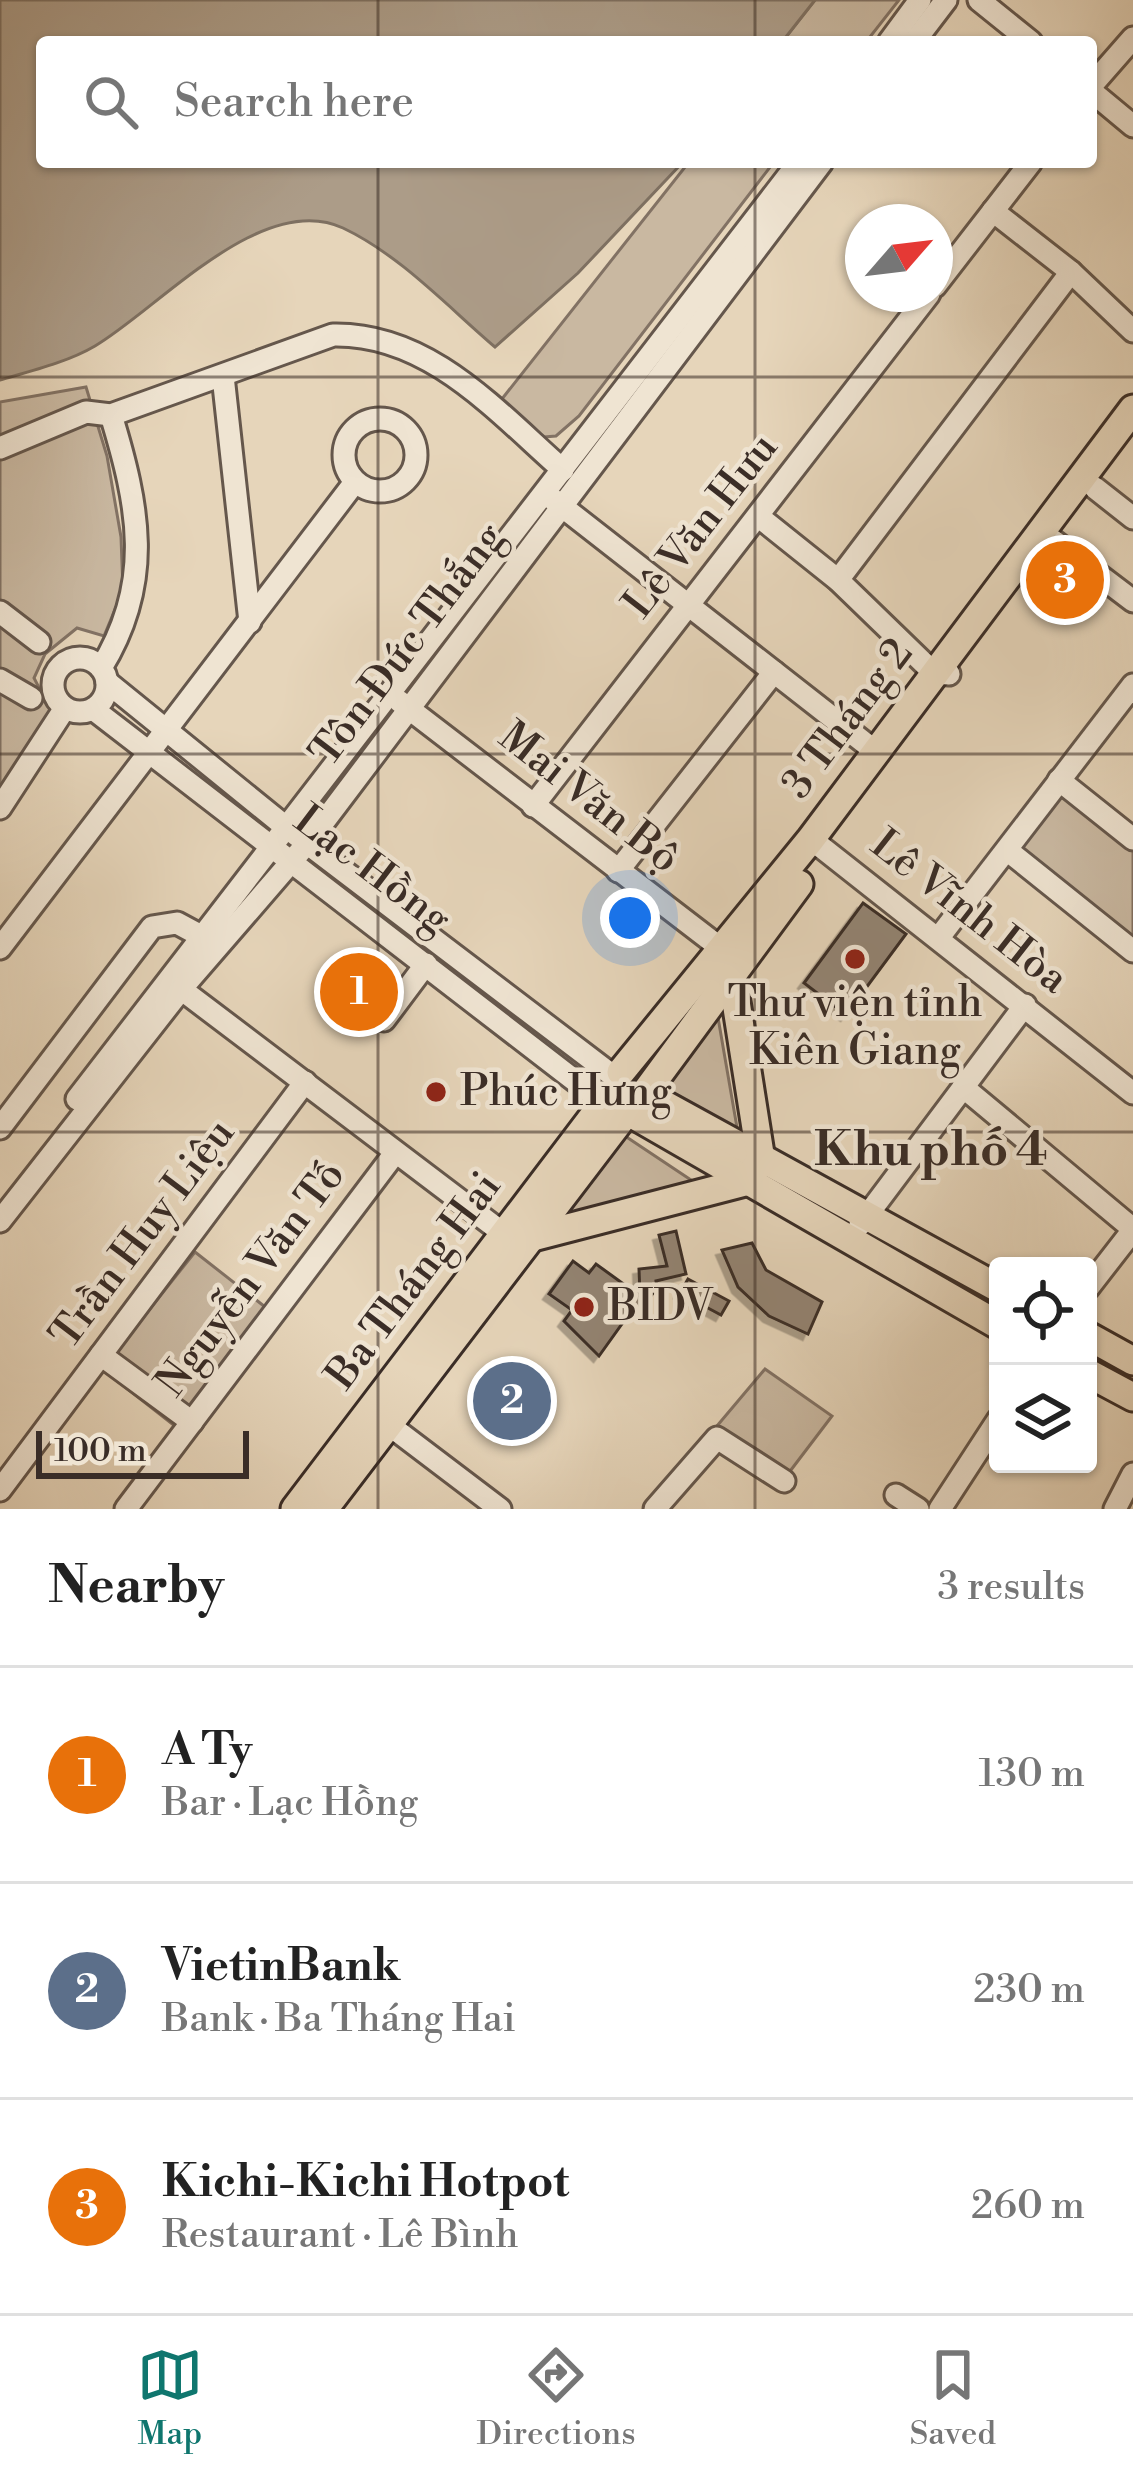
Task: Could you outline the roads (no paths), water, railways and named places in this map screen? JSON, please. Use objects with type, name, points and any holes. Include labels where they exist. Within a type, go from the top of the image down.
[{"type":"main road","name":"3 Tháng 2","points":[[623,1096],[733,963],[1044,541],[1133,409]]},
{"type":"main road","name":"3 Tháng 2","points":[[1044,541],[1133,439]]},
{"type":"main road","name":"3 Tháng 2","points":[[818,844],[875,752],[942,674]]},
{"type":"main road","points":[[518,1240],[753,1171],[733,963]]},
{"type":"main road","name":"Lạc Hồng","points":[[623,1096],[858,1229],[989,1318]]},
{"type":"main road","name":"Ba Tháng Hai","points":[[295,1509],[378,1417],[518,1240],[623,1096]]},
{"type":"main road","name":"Lạc Hồng","points":[[858,1229],[989,1284]]},
{"type":"main road","points":[[1097,1341],[1133,1361]]},
{"type":"main road","points":[[1097,1378],[1133,1397]]},
{"type":"main road","name":"Ba Tháng Hai","points":[[324,1509],[378,1417]]},
{"type":"street","points":[[893,36],[920,0]]},
{"type":"street","points":[[919,36],[946,0]]},
{"type":"street","points":[[979,0],[1024,36]]},
{"type":"street","points":[[1097,81],[1133,38]]},
{"type":"street","points":[[1097,93],[1133,126]]},
{"type":"street","name":"Tôn Đức Thắng","points":[[0,1199],[175,984],[294,861],[410,708],[553,499],[563,470],[794,168]]},
{"type":"street","name":"Tôn Đức Thắng","points":[[0,1221],[175,984],[203,937],[388,694],[553,499],[817,168]]},
{"type":"street","points":[[953,263],[1025,168]]},
{"type":"street","points":[[993,211],[1071,272],[1133,331]]},
{"type":"street","points":[[838,580],[1071,272]]},
{"type":"street","name":"Lê Văn Hưu","points":[[533,806],[915,312]]},
{"type":"street","points":[[0,448],[86,412],[112,415],[333,335],[365,334],[425,355],[563,470]]},
{"type":"street","points":[[223,376],[250,622]]},
{"type":"street","points":[[65,708],[92,709],[103,700],[104,675],[125,628],[138,555],[134,504],[112,415]]},
{"type":"street","points":[[1,944],[355,482]]},
{"type":"street","points":[[1095,488],[1133,518]]},
{"type":"street","points":[[553,499],[875,752]]},
{"type":"street","points":[[758,516],[942,674]]},
{"type":"street","points":[[1044,541],[1133,602]]},
{"type":"street","points":[[0,612],[39,642]]},
{"type":"street","points":[[65,708],[53,688],[56,670],[76,658],[104,675]]},
{"type":"street","points":[[618,872],[774,672]]},
{"type":"street","name":"Lạc Hồng","points":[[104,675],[623,1096]]},
{"type":"street","points":[[0,680],[31,698]]},
{"type":"street","points":[[940,936],[1133,685]]},
{"type":"street","name":"Mai Văn Bộ","points":[[388,694],[733,963]]},
{"type":"street","points":[[0,808],[65,708]]},
{"type":"street","name":"Lạc Hồng","points":[[92,709],[448,981],[623,1096]]},
{"type":"street","points":[[1059,780],[1133,838]]},
{"type":"street","name":"Lê Vĩnh Hòa","points":[[818,844],[1133,1093]]},
{"type":"street","points":[[1006,850],[1133,951]]},
{"type":"street","points":[[0,1128],[152,928],[178,923],[203,937]]},
{"type":"street","points":[[448,981],[463,962]]},
{"type":"street","points":[[384,1020],[427,964]]},
{"type":"street","points":[[175,984],[395,1153],[518,1240]]},
{"type":"street","points":[[858,1229],[1025,1005]]},
{"type":"street","name":"Trần Huy Liệu","points":[[0,1490],[305,1082]]},
{"type":"street","points":[[963,1087],[1133,1230],[1097,1276]]},
{"type":"street","name":"Nguyễn Văn Tố","points":[[126,1509],[395,1153]]},
{"type":"street","points":[[101,1354],[192,1422]]},
{"type":"street","points":[[378,1417],[500,1509]]},
{"type":"street","points":[[940,1509],[989,1434]]},
{"type":"street","points":[[655,1509],[717,1438],[784,1480]]},
{"type":"street","points":[[1115,1509],[1133,1474]]},
{"type":"street","points":[[896,1495],[918,1509]]},
{"type":"place","name":"Kichi-Kichi Hotpot","points":[[1065,580]]},
{"type":"place","name":"Thư viện tỉnh Kiên Giang","points":[[855,959]]},
{"type":"place","name":"A Ty","points":[[359,992]]},
{"type":"place","name":"Phúc Hưng","points":[[436,1092]]},
{"type":"place","name":"BIDV","points":[[584,1307]]},
{"type":"place","name":"VietinBank","points":[[512,1401]]},
{"type":"district","name":"Khu phố 4","points":[[931,1151]]}]
